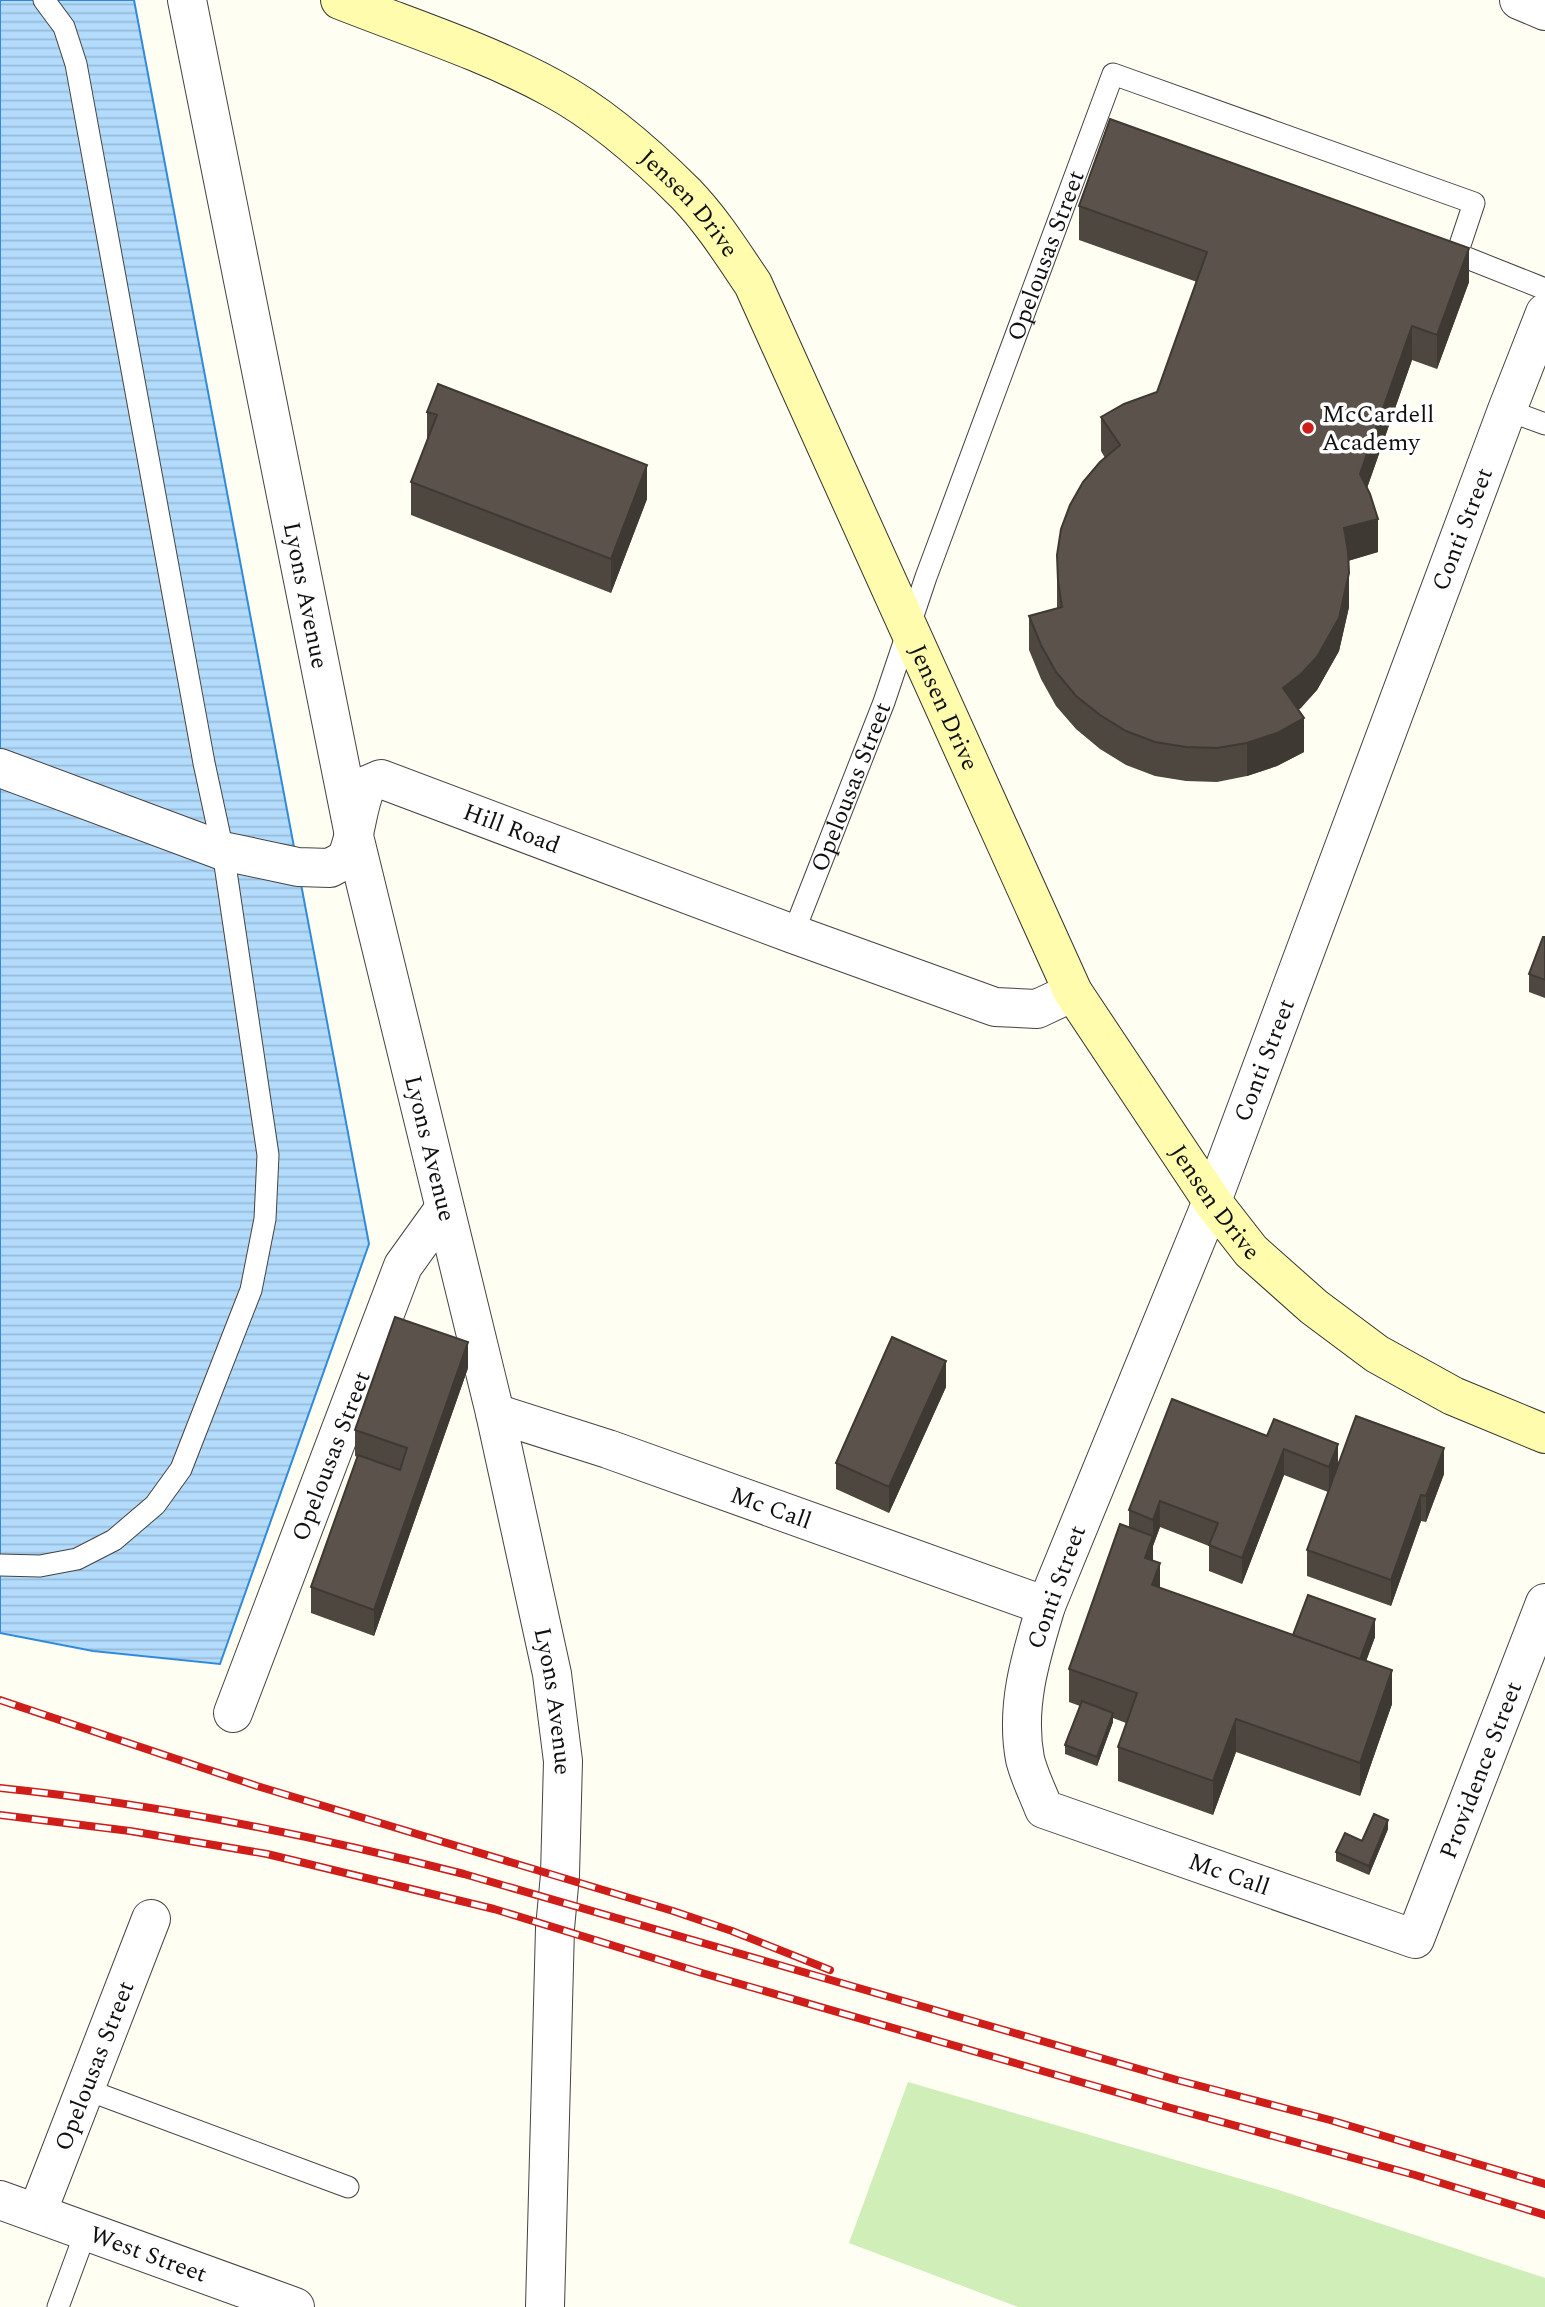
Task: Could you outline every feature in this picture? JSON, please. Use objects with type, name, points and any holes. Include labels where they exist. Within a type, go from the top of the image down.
[{"type":"main road","name":"Jensen Drive","points":[[340,0],[509,66],[555,89],[612,127],[686,195],[715,229],[753,284],[1073,992],[1212,1201],[1251,1251],[1314,1307],[1377,1354],[1453,1396],[1545,1434]]},
{"type":"street","name":"Lyons Avenue","points":[[187,0],[355,840],[495,1413],[552,1674],[563,1761],[545,2307]]},
{"type":"street","points":[[1519,0],[1545,11]]},
{"type":"street","name":"Conti Street","points":[[1044,1809],[1025,1760],[1021,1718],[1029,1660],[1046,1606],[1212,1201],[1545,313]]},
{"type":"street","points":[[0,768],[223,851],[298,867],[330,868],[346,859],[355,840]]},
{"type":"street","name":"Hill Road","points":[[355,840],[360,800],[367,785],[381,779],[995,1007],[1037,1009],[1073,992]]},
{"type":"street","name":"Opelousas Street","points":[[233,1713],[404,1266],[444,1209]]},
{"type":"street","name":"Mc Call","points":[[495,1413],[608,1449],[1046,1606]]},
{"type":"street","name":"Providence Street","points":[[1415,1939],[1545,1603]]},
{"type":"street","name":"Mc Call","points":[[1044,1809],[1415,1939]]},
{"type":"street","name":"Opelousas Street","points":[[37,2213],[151,1919]]},
{"type":"street","name":"West Street","points":[[0,2200],[295,2307]]},
{"type":"lane","points":[[0,1564],[40,1566],[77,1559],[114,1540],[155,1505],[181,1469],[251,1290],[265,1219],[268,1155],[223,851],[204,763],[76,64],[64,27],[44,0]]},
{"type":"lane","name":"Opelousas Street","points":[[793,934],[884,702],[909,626],[1113,75],[1474,203],[1457,254],[1545,289]]},
{"type":"lane","points":[[1507,410],[1545,424]]},
{"type":"lane","points":[[85,2089],[348,2187]]},
{"type":"lane","points":[[58,2307],[86,2231]]},
{"type":"green space","points":[[908,2082],[1279,2190],[1545,2278],[1545,2307],[1018,2307],[849,2243]]},
{"type":"water","points":[[0,0],[134,0],[369,1244],[220,1664],[93,1651],[0,1633]]},
{"type":"building","points":[[1110,119],[1469,248],[1437,335],[1412,326],[1360,474],[1378,519],[1344,528],[1349,573],[1339,618],[1317,657],[1283,688],[1304,718],[1277,733],[1247,743],[1217,748],[1186,747],[1155,742],[1126,731],[1076,696],[1056,672],[1029,616],[1062,607],[1057,555],[1061,529],[1083,482],[1100,462],[1120,445],[1101,417],[1124,404],[1157,392],[1207,252],[1079,206]]},
{"type":"building","points":[[438,384],[647,465],[611,559],[411,482],[437,415],[427,412]]},
{"type":"building","points":[[1545,937],[1545,980],[1529,974]]},
{"type":"building","points":[[395,1317],[468,1342],[374,1610],[311,1587],[358,1455],[400,1470],[407,1448],[355,1430]]},
{"type":"building","points":[[892,1337],[946,1361],[889,1487],[836,1463]]},
{"type":"building","points":[[1172,1399],[1267,1436],[1274,1419],[1338,1444],[1329,1467],[1284,1449],[1242,1558],[1209,1545],[1218,1523],[1160,1501],[1153,1520],[1129,1510]]},
{"type":"building","points":[[1356,1416],[1444,1448],[1426,1496],[1421,1495],[1391,1580],[1307,1550]]},
{"type":"building","points":[[1120,1524],[1153,1536],[1145,1558],[1160,1563],[1152,1585],[1392,1670],[1360,1763],[1236,1719],[1213,1781],[1118,1747],[1137,1693],[1069,1669]]},
{"type":"building","points":[[1308,1595],[1375,1619],[1360,1659],[1293,1635]]},
{"type":"building","points":[[1082,1701],[1113,1713],[1097,1757],[1065,1745]]},
{"type":"building","points":[[1374,1814],[1388,1820],[1369,1866],[1336,1852],[1345,1833],[1362,1841]]},
{"type":"railway","points":[[0,1700],[257,1786],[673,1911],[830,1970]]},
{"type":"railway","points":[[0,1788],[233,1822],[464,1874],[1177,2080],[1330,2120],[1545,2184]]},
{"type":"railway","points":[[0,1815],[130,1831],[267,1854],[494,1909],[702,1973],[1415,2175],[1545,2215]]},
{"type":"place","name":"McCardell Academy","points":[[1308,428]]}]
